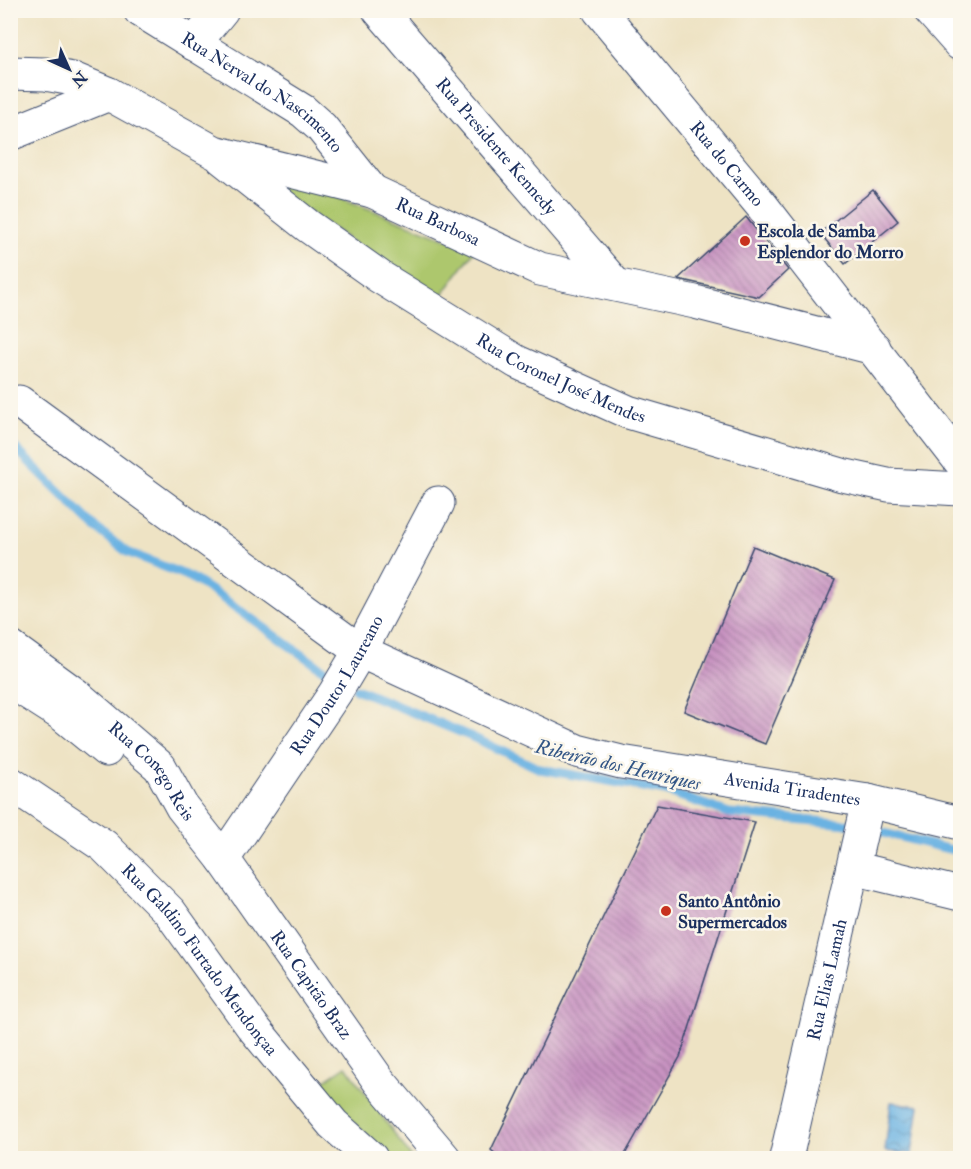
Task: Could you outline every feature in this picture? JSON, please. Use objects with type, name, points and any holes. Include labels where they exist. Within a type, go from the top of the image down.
[{"type":"street","name":"Rua Nerval do Nascimento","points":[[140,10],[303,111],[321,127],[372,191]]},
{"type":"street","points":[[194,44],[222,10]]},
{"type":"street","name":"Rua Presidente Kennedy","points":[[379,10],[614,283]]},
{"type":"street","name":"Rua do Carmo","points":[[599,10],[763,207],[960,461]]},
{"type":"street","points":[[930,10],[960,44]]},
{"type":"street","points":[[954,10],[960,29]]},
{"type":"street","name":"Rua Barbosa","points":[[10,73],[45,74],[73,79],[109,94],[214,152],[372,191],[540,269],[695,302],[874,348]]},
{"type":"street","points":[[10,134],[109,94]]},
{"type":"street","name":"Rua Coronel José Mendes","points":[[214,152],[308,226],[381,277],[517,362],[628,412],[685,430],[842,475],[888,485],[960,489]]},
{"type":"street","name":"Avenida Tiradentes","points":[[19,402],[360,651],[577,751],[621,762],[868,801],[960,823]]},
{"type":"street","name":"Rua Doutor Laureano","points":[[223,859],[335,693],[360,651],[438,503]]},
{"type":"street","name":"Rua Conego Reis","points":[[10,648],[75,695],[160,767],[182,807]]},
{"type":"street","name":"Rua Conego Reis","points":[[10,681],[63,715],[148,783],[182,807]]},
{"type":"street","name":"Rua Galdino Furtado Mendonçaa","points":[[10,783],[104,846],[170,912],[252,1026],[333,1124],[371,1158]]},
{"type":"street","name":"Rua Elias Lamah","points":[[786,1158],[868,801]]},
{"type":"street","name":"Rua Capitão Braz","points":[[182,807],[223,859],[379,1081],[444,1158]]},
{"type":"street","points":[[853,868],[960,894]]},
{"type":"green space","points":[[279,174],[475,250],[438,301],[274,188]]},
{"type":"green space","points":[[346,1066],[412,1158],[392,1158],[315,1087]]},
{"type":"water","points":[[891,1102],[919,1106],[912,1154],[885,1151]]},
{"type":"building","points":[[873,190],[898,221],[845,264],[820,233]]},
{"type":"building","name":"Escola de Samba Esplendor do Morro","points":[[746,217],[788,270],[759,297],[678,279]]},
{"type":"building","points":[[753,546],[835,580],[765,744],[684,711]]},
{"type":"building","name":"Santo Antônio Supermercados","points":[[657,805],[755,822],[680,1057],[623,1158],[501,1158],[491,1150]]},
{"type":"waterway","name":"Ribeirão dos Henriques","points":[[10,443],[96,528],[127,552],[190,577],[335,678]]},
{"type":"waterway","name":"Ribeirão dos Henriques","points":[[356,689],[470,736],[540,769],[665,791],[729,813],[848,824]]},
{"type":"waterway","name":"Ribeirão dos Henriques","points":[[884,833],[960,852]]},
{"type":"place","name":"Escola de Samba Esplendor do Morro","points":[[745,241]]},
{"type":"place","name":"Santo Antônio Supermercados","points":[[666,911]]}]
